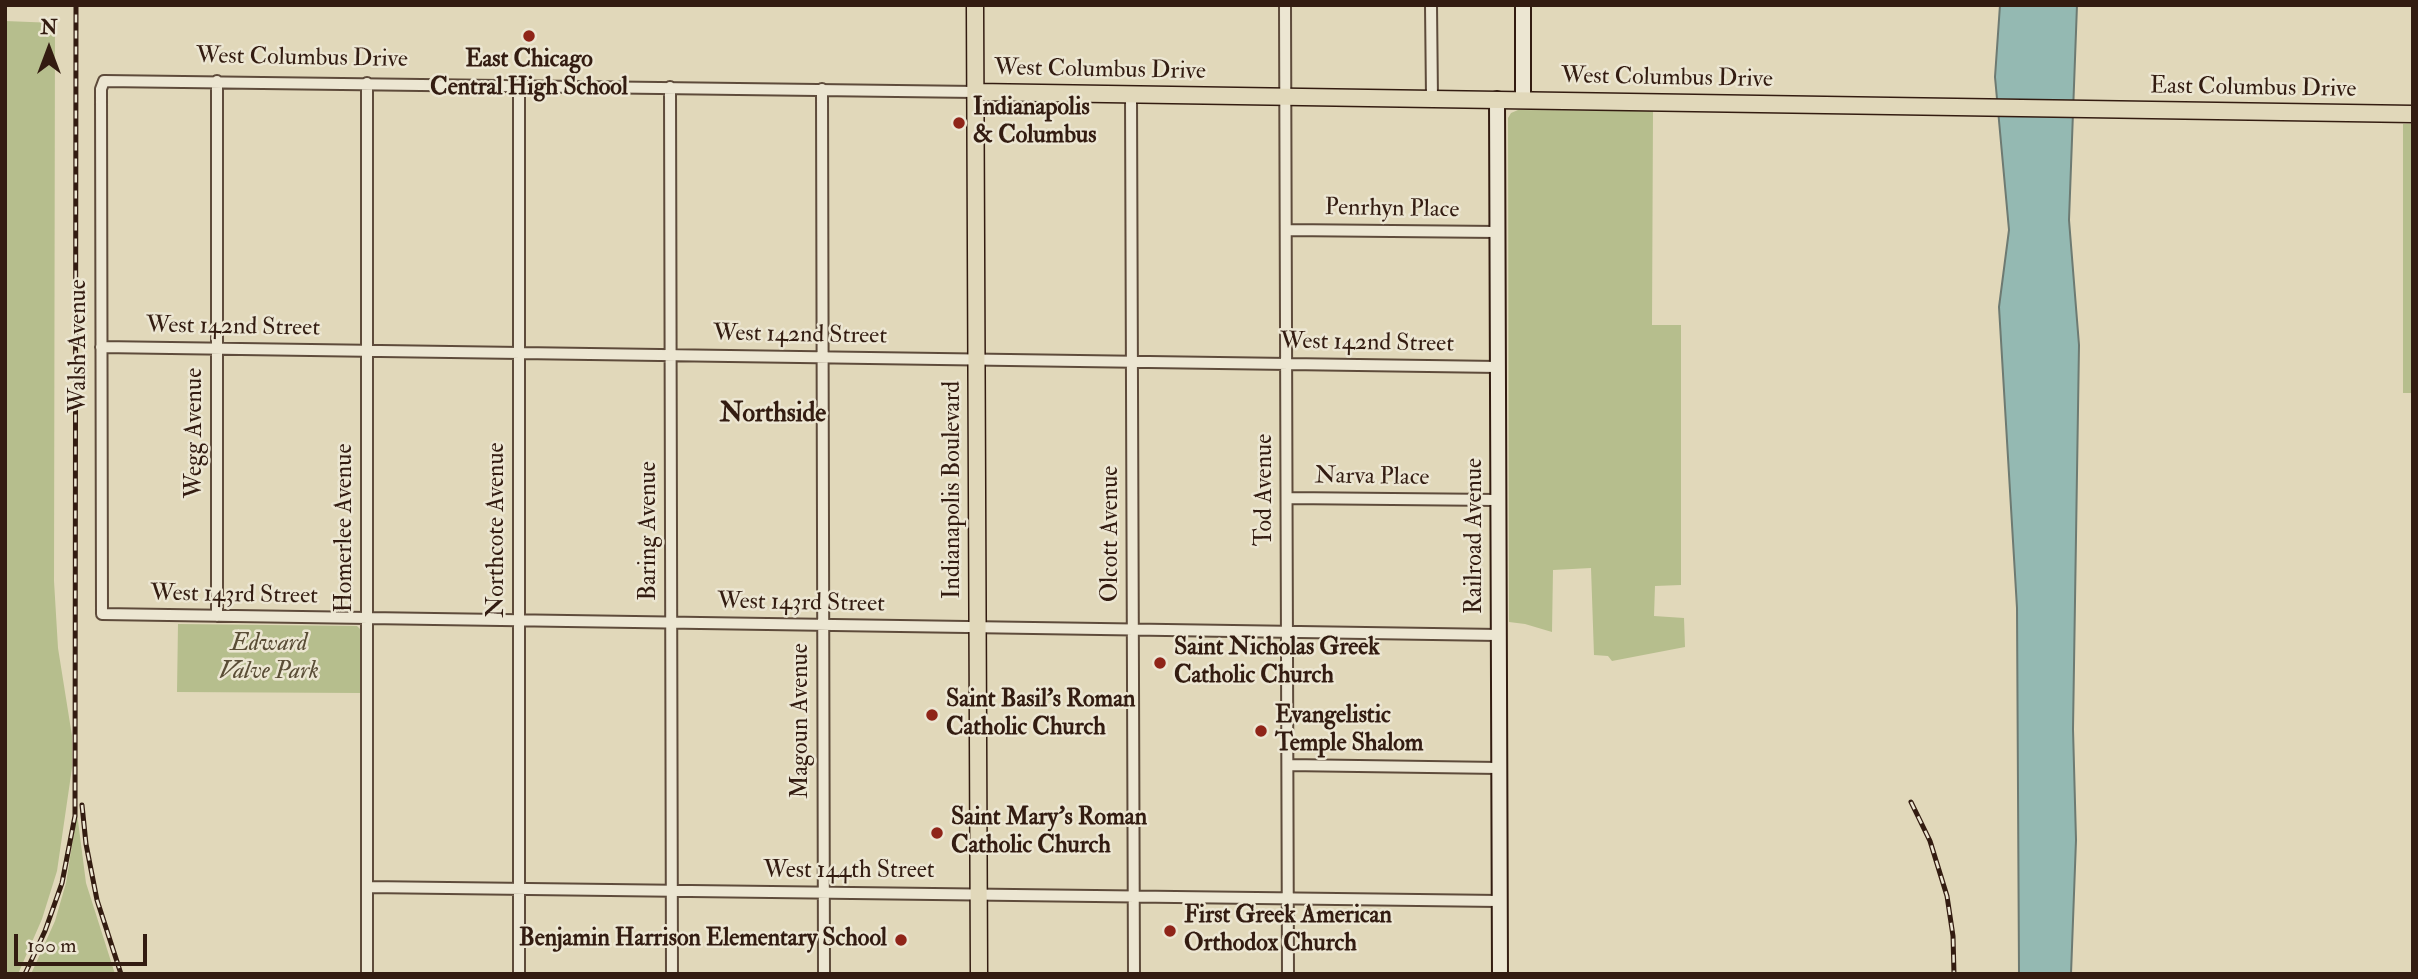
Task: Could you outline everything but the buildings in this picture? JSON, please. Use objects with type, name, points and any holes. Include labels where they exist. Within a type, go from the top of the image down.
[{"type":"main road","name":"Indianapolis Boulevard","points":[[975,5],[979,974]]},
{"type":"main road","name":"West Columbus Drive","points":[[976,92],[2093,108]]},
{"type":"main road","name":"East Columbus Drive","points":[[2093,108],[2413,114]]},
{"type":"street","name":"Tod Avenue","points":[[1285,5],[1288,974]]},
{"type":"street","points":[[1432,5],[1432,98]]},
{"type":"street","points":[[1522,99],[1523,5]]},
{"type":"street","name":"West Columbus Drive","points":[[107,79],[976,92]]},
{"type":"street","name":"Walsh Avenue","points":[[102,614],[102,89],[107,79]]},
{"type":"street","name":"Wegg Avenue","points":[[217,81],[217,616]]},
{"type":"street","name":"Homerlee Avenue","points":[[367,83],[368,974]]},
{"type":"street","name":"Northcote Avenue","points":[[519,85],[519,974]]},
{"type":"street","name":"Baring Avenue","points":[[670,87],[672,974]]},
{"type":"street","name":"Magoun Avenue","points":[[822,89],[824,974]]},
{"type":"street","name":"Olcott Avenue","points":[[1131,94],[1134,974]]},
{"type":"street","name":"Railroad Avenue","points":[[1497,99],[1500,974]]},
{"type":"street","name":"Penrhyn Place","points":[[1286,230],[1498,232]]},
{"type":"street","name":"West 142nd Street","points":[[101,347],[1498,366]]},
{"type":"street","name":"Narva Place","points":[[1287,498],[1498,500]]},
{"type":"street","name":"West 143rd Street","points":[[102,614],[1499,635]]},
{"type":"street","points":[[1288,765],[1499,768]]},
{"type":"street","name":"West 144th Street","points":[[367,887],[1499,901]]},
{"type":"green space","points":[[5,21],[55,23],[54,581],[58,648],[72,736],[72,768],[57,871],[42,919],[18,974],[5,974]]},
{"type":"green space","points":[[1518,110],[1653,111],[1652,325],[1681,325],[1681,585],[1655,586],[1654,616],[1684,618],[1685,647],[1612,661],[1608,656],[1594,655],[1591,568],[1553,570],[1552,632],[1509,622],[1508,118]]},
{"type":"green space","points":[[2403,124],[2413,124],[2413,393],[2403,393]]},
{"type":"green space","name":"Edward Valve Park","points":[[178,624],[357,626],[361,630],[360,693],[177,692]]},
{"type":"green space","points":[[77,813],[86,883],[115,974],[31,974],[55,921],[66,883]]},
{"type":"water","points":[[2000,5],[2077,5],[2069,220],[2079,345],[2073,729],[2076,840],[2071,974],[2019,974],[2017,608],[1999,307],[2009,230],[1995,77]]},
{"type":"railway","points":[[25,974],[45,931],[62,883],[75,816],[76,5]]},
{"type":"railway","points":[[1911,802],[1930,841],[1947,896],[1953,936],[1954,974]]},
{"type":"railway","points":[[82,805],[86,844],[97,900],[121,974]]},
{"type":"place","name":"East Chicago Central High School","points":[[529,36]]},
{"type":"place","name":"Indianapolis & Columbus","points":[[959,123]]},
{"type":"place","name":"Saint Nicholas Greek Catholic Church","points":[[1160,663]]},
{"type":"place","name":"Saint Basil's Roman Catholic Church","points":[[932,715]]},
{"type":"place","name":"Evangelistic Temple Shalom","points":[[1261,731]]},
{"type":"place","name":"Saint Mary's Roman Catholic Church","points":[[937,833]]},
{"type":"place","name":"First Greek American Orthodox Church","points":[[1170,931]]},
{"type":"place","name":"Benjamin Harrison Elementary School","points":[[901,940]]},
{"type":"district","name":"Northside","points":[[773,415]]}]
